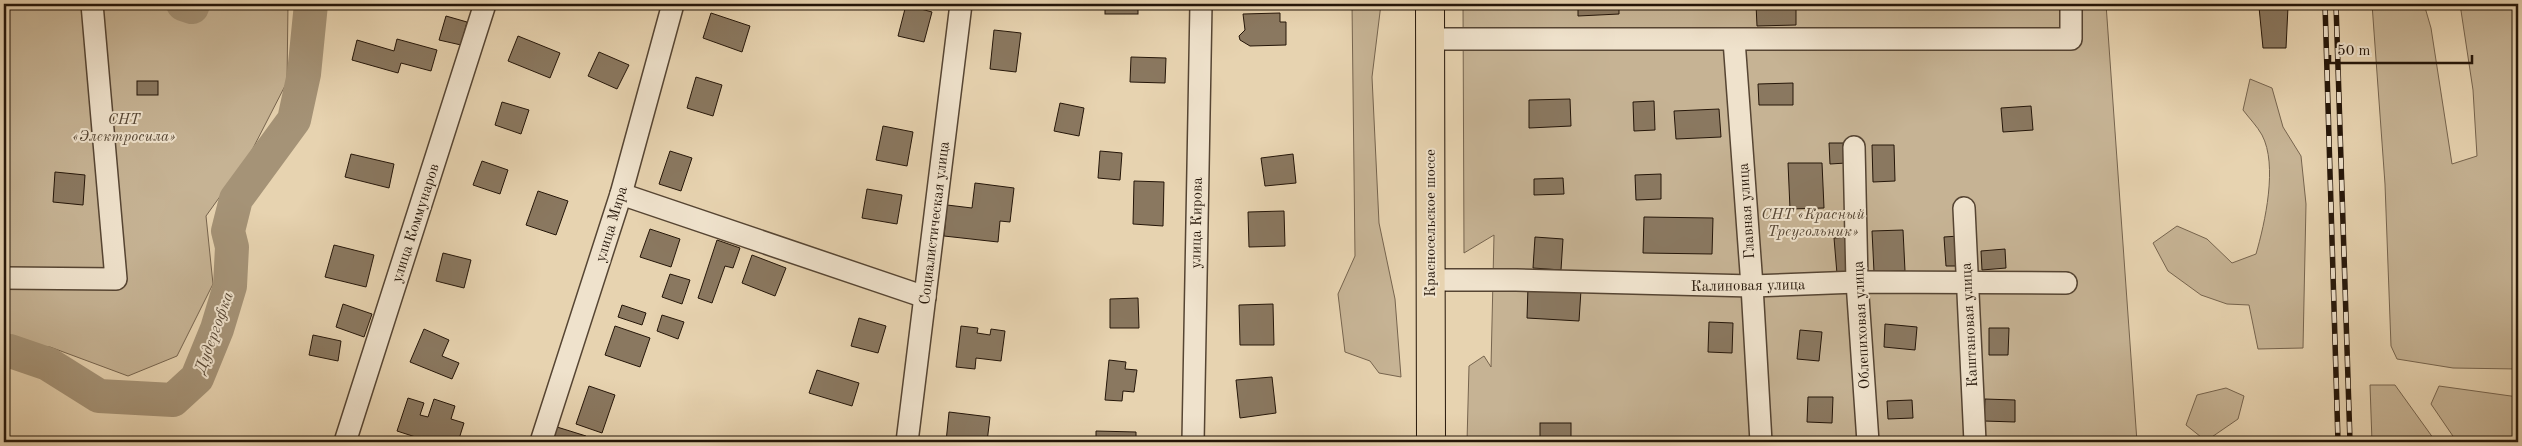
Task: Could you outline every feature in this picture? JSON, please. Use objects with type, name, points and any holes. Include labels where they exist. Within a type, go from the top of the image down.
[{"type":"highway","name":"Красносельское шоссе","points":[[1430,4],[1431,442]]},
{"type":"street","points":[[4,278],[116,279],[92,4]]},
{"type":"street","name":"улица Коммунаров","points":[[345,442],[485,4]]},
{"type":"street","name":"улица Мира","points":[[541,442],[621,194],[673,4]]},
{"type":"street","name":"Социалистическая улица","points":[[907,442],[962,4]]},
{"type":"street","name":"улица Кирова","points":[[1193,442],[1200,4]]},
{"type":"street","points":[[1430,39],[2071,39],[2071,4]]},
{"type":"street","name":"Главная улица","points":[[1734,40],[1761,442]]},
{"type":"street","name":"Облепиховая улица","points":[[1854,147],[1857,282],[1868,442]]},
{"type":"street","points":[[621,194],[925,297]]},
{"type":"street","name":"Каштановая улица","points":[[1964,208],[1975,442]]},
{"type":"street","name":"Калиновая улица","points":[[1430,280],[1516,280],[1752,286],[1857,282],[2066,283]]},
{"type":"green space","name":"СНТ «Электросила»","points":[[4,4],[288,4],[287,82],[249,156],[206,216],[213,284],[177,356],[128,376],[50,347],[4,344]]},
{"type":"green space","points":[[1352,4],[1381,4],[1372,77],[1379,223],[1395,299],[1401,377],[1379,373],[1370,361],[1345,352],[1338,294],[1355,256]]},
{"type":"green space","name":"СНТ «Красный Треугольник»","points":[[1463,4],[2106,4],[2137,442],[1467,442],[1469,366],[1484,356],[1491,367],[1494,235],[1464,253]]},
{"type":"green space","points":[[2372,4],[2424,4],[2431,28],[2452,164],[2477,156],[2473,90],[2460,4],[2518,4],[2518,369],[2453,368],[2397,359],[2391,346],[2385,184]]},
{"type":"green space","points":[[2250,79],[2272,88],[2283,127],[2301,156],[2306,204],[2303,348],[2258,349],[2249,305],[2227,304],[2201,295],[2168,271],[2153,243],[2177,226],[2207,239],[2232,263],[2256,254],[2266,211],[2270,178],[2267,147],[2262,135],[2243,110]]},
{"type":"green space","points":[[2370,385],[2395,385],[2436,442],[2372,442]]},
{"type":"green space","points":[[2439,386],[2518,397],[2518,442],[2457,442],[2431,404]]},
{"type":"green space","points":[[2226,388],[2244,396],[2238,419],[2206,441],[2186,425],[2197,395]]},
{"type":"building","points":[[1105,4],[1138,4],[1138,14],[1105,14]]},
{"type":"building","points":[[1578,4],[1619,4],[1619,14],[1578,16]]},
{"type":"building","points":[[1756,4],[1796,4],[1796,25],[1757,26]]},
{"type":"building","points":[[2262,4],[2285,4],[2285,7],[2288,7],[2286,48],[2263,48],[2259,7],[2262,7]]},
{"type":"building","points":[[906,5],[932,12],[924,42],[898,36]]},
{"type":"building","points":[[711,13],[750,26],[742,52],[703,38]]},
{"type":"building","points":[[1280,13],[1280,22],[1286,22],[1286,45],[1250,46],[1240,40],[1239,36],[1245,30],[1243,14]]},
{"type":"building","points":[[446,16],[467,22],[461,45],[439,40]]},
{"type":"building","points":[[994,30],[1021,33],[1016,72],[990,69]]},
{"type":"building","points":[[518,36],[560,53],[550,78],[508,61]]},
{"type":"building","points":[[397,39],[437,50],[431,71],[401,63],[398,73],[352,60],[357,40],[394,51]]},
{"type":"building","points":[[599,52],[629,65],[617,89],[588,76]]},
{"type":"building","points":[[1131,57],[1166,58],[1165,83],[1130,82]]},
{"type":"building","points":[[696,77],[722,85],[713,116],[687,108]]},
{"type":"building","points":[[137,81],[158,81],[158,95],[137,95]]},
{"type":"building","points":[[1793,83],[1793,105],[1759,105],[1758,84]]},
{"type":"building","points":[[1570,99],[1571,126],[1529,128],[1529,100]]},
{"type":"building","points":[[1654,101],[1655,130],[1634,131],[1633,102]]},
{"type":"building","points":[[502,102],[529,110],[521,134],[495,125]]},
{"type":"building","points":[[1060,103],[1084,108],[1079,136],[1054,131]]},
{"type":"building","points":[[2031,106],[2033,130],[2003,132],[2001,108]]},
{"type":"building","points":[[1719,109],[1721,137],[1676,139],[1674,111]]},
{"type":"building","points":[[883,126],[913,132],[907,166],[876,160]]},
{"type":"building","points":[[1829,143],[1845,143],[1846,163],[1830,164]]},
{"type":"building","points":[[1872,145],[1894,145],[1895,181],[1873,182]]},
{"type":"building","points":[[670,151],[692,158],[681,191],[659,184]]},
{"type":"building","points":[[1100,151],[1122,153],[1120,180],[1098,178]]},
{"type":"building","points":[[351,154],[394,164],[389,188],[345,177]]},
{"type":"building","points":[[1293,154],[1296,183],[1265,186],[1261,158]]},
{"type":"building","points":[[482,161],[508,170],[500,194],[473,185]]},
{"type":"building","points":[[1788,163],[1822,163],[1824,208],[1790,209]]},
{"type":"building","points":[[55,172],[85,175],[83,205],[53,202]]},
{"type":"building","points":[[1661,174],[1661,199],[1636,200],[1635,175]]},
{"type":"building","points":[[1563,178],[1564,194],[1534,195],[1534,179]]},
{"type":"building","points":[[1134,181],[1164,182],[1163,226],[1133,224]]},
{"type":"building","points":[[975,183],[1014,188],[1010,222],[1000,221],[998,242],[944,236],[947,205],[972,208]]},
{"type":"building","points":[[867,189],[902,195],[897,224],[862,218]]},
{"type":"building","points":[[538,191],[568,201],[556,235],[526,225]]},
{"type":"building","points":[[1284,211],[1285,246],[1249,247],[1248,212]]},
{"type":"building","points":[[1644,217],[1713,218],[1712,254],[1643,253]]},
{"type":"building","points":[[650,229],[680,239],[671,267],[640,257]]},
{"type":"building","points":[[1903,230],[1905,271],[1874,272],[1872,231]]},
{"type":"building","points":[[1959,236],[1960,266],[1946,266],[1944,237]]},
{"type":"building","points":[[1535,237],[1563,239],[1561,270],[1533,268]]},
{"type":"building","points":[[1849,237],[1851,273],[1837,274],[1834,238]]},
{"type":"building","points":[[717,240],[740,248],[733,268],[725,266],[712,303],[698,298]]},
{"type":"building","points":[[334,245],[374,255],[366,287],[325,277]]},
{"type":"building","points":[[2005,249],[2006,268],[1982,270],[1981,251]]},
{"type":"building","points":[[443,253],[471,260],[464,288],[436,281]]},
{"type":"building","points":[[752,255],[786,268],[775,296],[742,283]]},
{"type":"building","points":[[670,274],[690,280],[682,304],[662,297]]},
{"type":"building","points":[[1528,287],[1581,290],[1579,321],[1527,318]]},
{"type":"building","points":[[1138,298],[1139,328],[1110,328],[1110,299]]},
{"type":"building","points":[[343,304],[372,314],[364,337],[336,327]]},
{"type":"building","points":[[1273,304],[1274,345],[1240,345],[1239,305]]},
{"type":"building","points":[[622,305],[646,313],[642,325],[618,317]]},
{"type":"building","points":[[662,315],[684,322],[678,339],[657,331]]},
{"type":"building","points":[[859,318],[886,326],[878,353],[851,346]]},
{"type":"building","points":[[1709,322],[1733,323],[1732,353],[1708,352]]},
{"type":"building","points":[[1885,324],[1917,327],[1915,350],[1884,347]]},
{"type":"building","points":[[615,326],[650,338],[640,367],[605,355]]},
{"type":"building","points":[[961,326],[978,328],[977,333],[990,335],[991,329],[1005,331],[1001,361],[976,358],[975,369],[956,367]]},
{"type":"building","points":[[1989,328],[2009,328],[2008,355],[1989,355]]},
{"type":"building","points":[[424,329],[449,340],[442,356],[459,363],[452,379],[410,362]]},
{"type":"building","points":[[1800,330],[1822,332],[1819,361],[1797,359]]},
{"type":"building","points":[[313,335],[341,341],[338,361],[309,355]]},
{"type":"building","points":[[1109,360],[1126,362],[1125,369],[1137,370],[1134,392],[1123,391],[1122,401],[1105,400]]},
{"type":"building","points":[[817,370],[859,383],[852,406],[809,393]]},
{"type":"building","points":[[1272,377],[1276,413],[1240,418],[1236,380]]},
{"type":"building","points":[[589,386],[615,395],[602,433],[576,424]]},
{"type":"building","points":[[1808,397],[1833,397],[1832,423],[1807,422]]},
{"type":"building","points":[[408,398],[424,403],[420,415],[428,417],[434,399],[455,406],[451,419],[464,423],[458,442],[431,442],[397,431]]},
{"type":"building","points":[[1985,399],[2015,400],[2015,422],[1984,421]]},
{"type":"building","points":[[1912,400],[1913,418],[1888,419],[1887,401]]},
{"type":"building","points":[[949,412],[990,417],[987,442],[946,442]]},
{"type":"building","points":[[1540,423],[1571,423],[1571,442],[1540,442]]},
{"type":"building","points":[[557,427],[586,436],[584,442],[552,441]]},
{"type":"building","points":[[1096,431],[1136,432],[1136,442],[1096,442]]},
{"type":"waterway","name":"Дудергофка","points":[[183,4],[192,7],[193,4]]},
{"type":"waterway","name":"Дудергофка","points":[[4,353],[10,351],[48,364],[99,396],[173,400],[197,378],[217,329],[230,286],[232,247],[228,231],[236,199],[294,120],[304,74],[311,4]]},
{"type":"railway","points":[[2325,4],[2338,442]]},
{"type":"railway","points":[[2336,4],[2350,442]]}]
